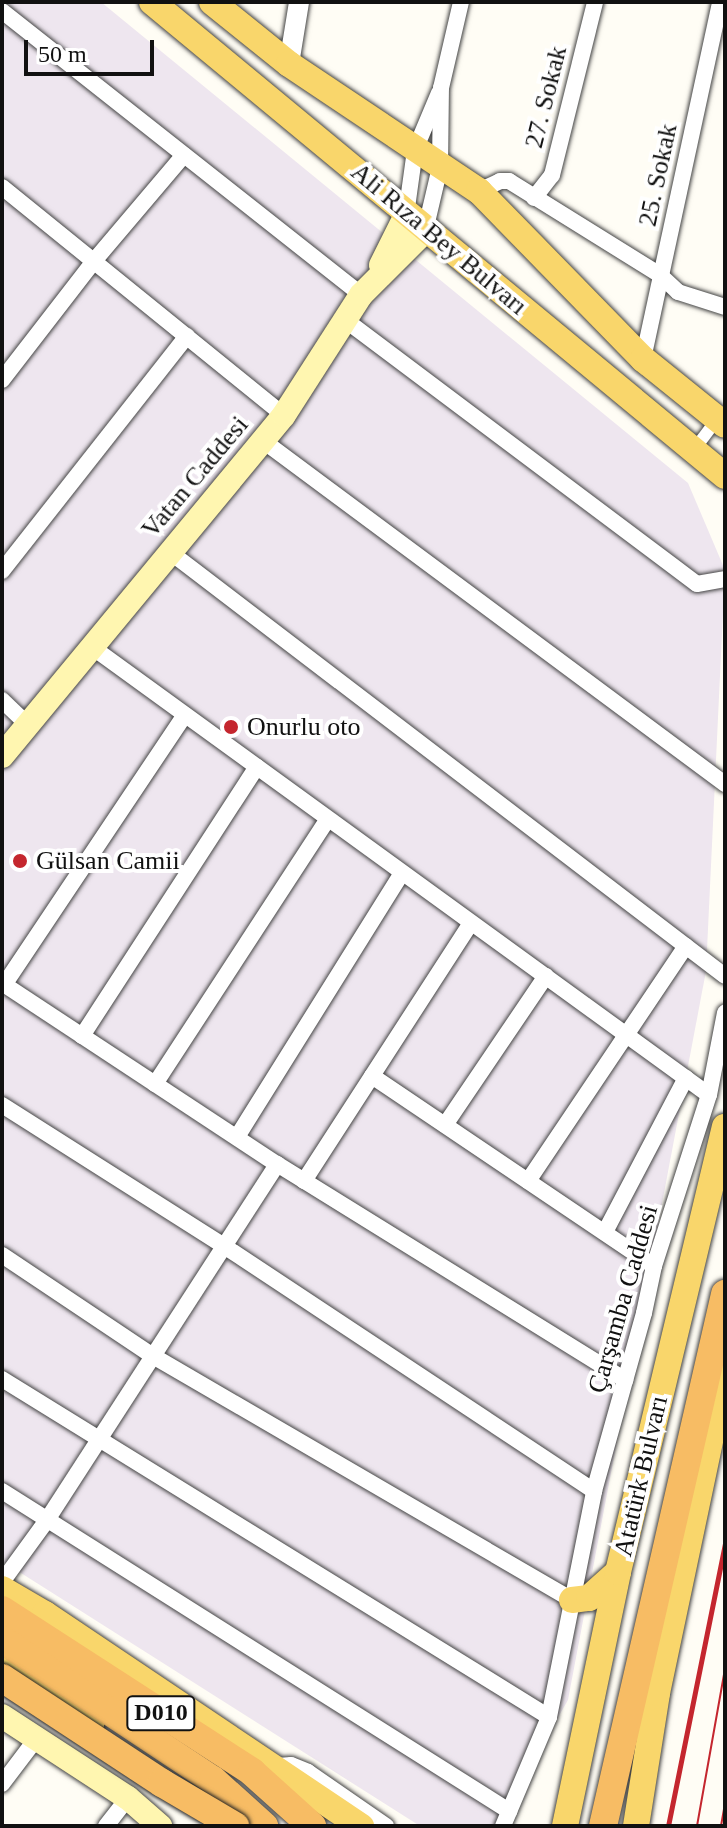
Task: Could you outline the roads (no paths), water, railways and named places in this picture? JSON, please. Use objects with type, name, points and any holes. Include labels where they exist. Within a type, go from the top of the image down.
[{"type":"highway","points":[[603,1826],[725,1294]]},
{"type":"highway","name":"D010","points":[[2,1610],[252,1772],[312,1826]]},
{"type":"highway","name":"D010","points":[[2,1640],[213,1780],[264,1826]]},
{"type":"highway","points":[[2,1678],[162,1783],[235,1826]]},
{"type":"main road","name":"Ali Rıza Bey Bulvarı","points":[[152,2],[323,141],[690,455],[725,476]]},
{"type":"main road","name":"Ali Rıza Bey Bulvarı","points":[[225,6],[289,64],[479,191],[643,359],[723,418]]},
{"type":"main road","name":"Vatan Caddesi","points":[[2,756],[284,415],[344,319],[416,223]]},
{"type":"main road","name":"Atatürk Bulvarı","points":[[565,1822],[618,1572],[725,1127]]},
{"type":"main road","points":[[636,1826],[657,1693],[725,1371]]},
{"type":"main road","points":[[572,1600],[589,1598],[618,1572]]},
{"type":"main road","points":[[2,1589],[274,1766],[354,1823]]},
{"type":"main road","points":[[2,1654],[223,1826]]},
{"type":"main road","points":[[2,1716],[128,1798],[160,1826]]},
{"type":"street","points":[[289,64],[298,2]]},
{"type":"street","points":[[416,223],[415,150],[441,88],[461,2]]},
{"type":"street","name":"27. Sokak","points":[[534,198],[552,175],[595,2]]},
{"type":"street","name":"25. Sokak","points":[[643,359],[720,2]]},
{"type":"street","points":[[2,11],[184,155],[367,288]]},
{"type":"street","points":[[416,223],[440,167],[441,88]]},
{"type":"street","points":[[2,380],[94,261],[184,155]]},
{"type":"street","points":[[479,191],[500,181],[509,181],[660,275],[678,292],[725,307]]},
{"type":"street","points":[[2,188],[284,415]]},
{"type":"street","points":[[344,319],[697,584],[725,579]]},
{"type":"street","points":[[2,571],[187,336]]},
{"type":"street","points":[[690,455],[723,418]]},
{"type":"street","points":[[262,440],[725,784]]},
{"type":"street","points":[[170,552],[725,976]]},
{"type":"street","points":[[92,647],[709,1095]]},
{"type":"street","points":[[2,700],[28,725]]},
{"type":"street","points":[[185,715],[3,984],[277,1164],[625,1380]]},
{"type":"street","points":[[82,1036],[257,767]]},
{"type":"street","points":[[155,1084],[328,819]]},
{"type":"street","points":[[237,1137],[402,873]]},
{"type":"street","points":[[304,1181],[471,923]]},
{"type":"street","points":[[528,1181],[624,1033],[686,946]]},
{"type":"street","points":[[445,1125],[546,976]]},
{"type":"street","name":"Çarşamba Caddesi","points":[[506,1819],[549,1717],[594,1491],[654,1266],[709,1095],[725,1013]]},
{"type":"street","points":[[372,1076],[654,1266]]},
{"type":"street","points":[[605,1232],[686,1078]]},
{"type":"street","points":[[2,1105],[224,1246],[594,1491]]},
{"type":"street","points":[[2,1582],[47,1520],[277,1164]]},
{"type":"street","points":[[2,1255],[153,1356],[572,1600]]},
{"type":"street","points":[[2,1379],[549,1717]]},
{"type":"street","points":[[2,1491],[506,1819]]},
{"type":"street","points":[[2,1784],[36,1739]]},
{"type":"street","points":[[274,1766],[291,1765],[308,1772],[386,1826]]},
{"type":"street","points":[[106,1826],[128,1798]]},
{"type":"tram line","points":[[697,1826],[725,1669]]},
{"type":"tram line","points":[[721,1826],[725,1803]]},
{"type":"railway","points":[[668,1826],[725,1543]]},
{"type":"place","name":"Onurlu oto","points":[[231,727]]},
{"type":"place","name":"Gülsan Camii","points":[[20,861]]}]
